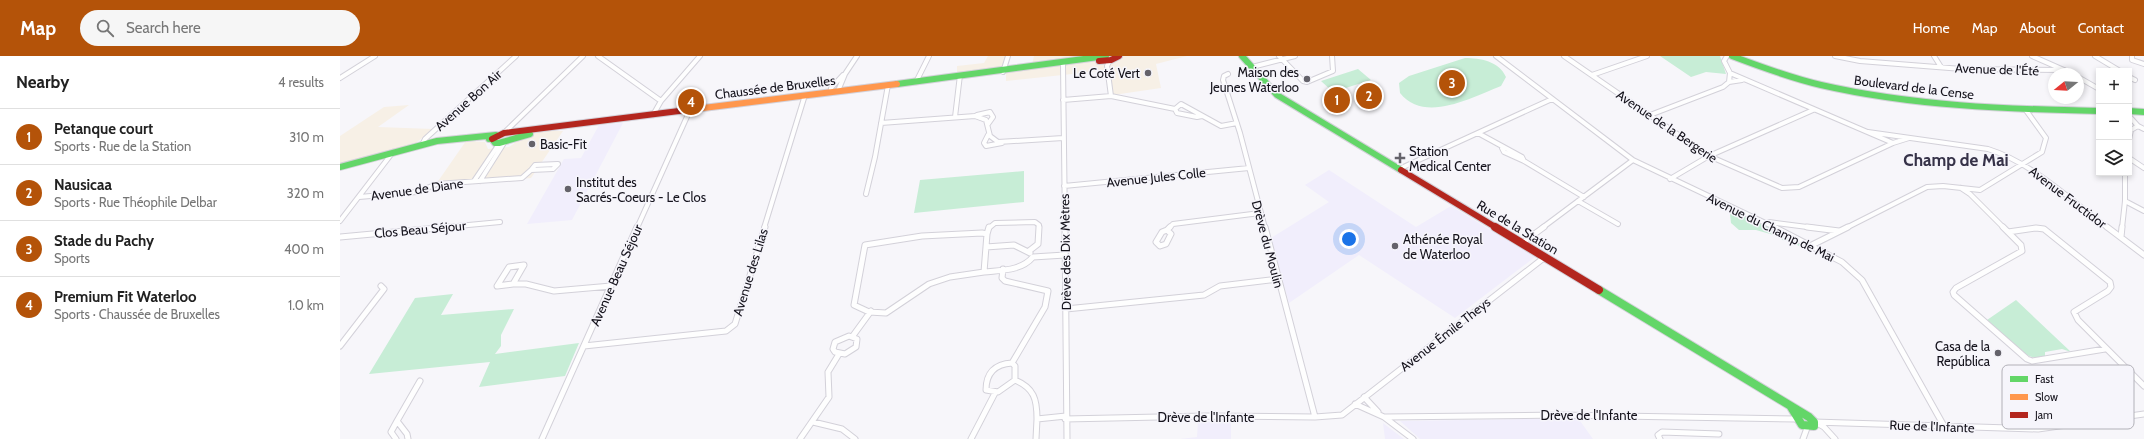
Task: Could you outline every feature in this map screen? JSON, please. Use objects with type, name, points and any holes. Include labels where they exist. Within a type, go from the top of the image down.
[{"type":"main road","name":"Rue de la Station","points":[[1242,56],[1277,96],[1806,415],[1814,422]]},
{"type":"main road","name":"Boulevard de la Cense","points":[[1732,56],[1796,79],[1871,96],[1957,106],[2096,111]]},
{"type":"main road","name":"Chaussée de Bruxelles","points":[[1059,64],[1110,57]]},
{"type":"main road","name":"Chaussée de Bruxelles","points":[[340,167],[422,145],[461,138],[494,137],[512,131],[653,115],[1110,57]]},
{"type":"main road","points":[[2132,112],[2144,112]]},
{"type":"main road","name":"Chaussée de Bruxelles","points":[[502,143],[512,131]]},
{"type":"main road","points":[[494,137],[492,142],[502,143]]},
{"type":"main road","points":[[1791,407],[1800,424],[1806,428],[1812,427],[1814,422]]},
{"type":"main road","points":[[1797,419],[1799,415],[1806,415]]},
{"type":"street","points":[[340,78],[375,56]]},
{"type":"street","name":"Avenue Bon Air","points":[[422,145],[424,139],[516,56]]},
{"type":"street","points":[[512,131],[584,56]]},
{"type":"street","points":[[598,56],[661,101]]},
{"type":"street","points":[[653,115],[661,101],[700,56]]},
{"type":"street","points":[[834,92],[857,56]]},
{"type":"street","points":[[916,82],[929,56]]},
{"type":"street","points":[[1003,71],[1008,56]]},
{"type":"street","points":[[1252,67],[1281,58],[1295,56]]},
{"type":"street","points":[[1281,58],[1303,81],[1307,82],[1333,71],[1332,56]]},
{"type":"street","name":"Avenue du Champ de Mai","points":[[1496,56],[1633,160],[1670,179],[1812,245],[1842,262],[1862,280],[1944,426]]},
{"type":"street","name":"Avenue de la Bergerie","points":[[1564,56],[1710,156],[1775,186],[1793,189],[1893,143],[1909,138]]},
{"type":"street","points":[[1592,75],[1647,56]]},
{"type":"street","points":[[1726,56],[1724,61],[1730,73],[1729,82]]},
{"type":"street","name":"Avenue de l'Été","points":[[1835,56],[1863,61],[1941,67],[2015,72],[2048,71]]},
{"type":"street","points":[[1934,56],[1941,67]]},
{"type":"street","points":[[2032,56],[2059,68]]},
{"type":"street","points":[[2095,56],[2115,68]]},
{"type":"street","points":[[1110,57],[1107,66],[1112,96]]},
{"type":"street","points":[[2132,58],[2144,64]]},
{"type":"street","name":"Drève des Dix Mètres","points":[[1059,64],[1063,100],[1067,439]]},
{"type":"street","name":"Avenue Fructidor","points":[[1730,73],[1742,80],[1893,143]]},
{"type":"street","points":[[834,92],[837,81],[845,74]]},
{"type":"street","name":"Drève du Moulin","points":[[1228,74],[1224,76],[1223,80],[1237,123],[1315,417]]},
{"type":"street","points":[[955,117],[960,76]]},
{"type":"street","points":[[1650,115],[1723,87],[1729,82],[1742,80]]},
{"type":"street","points":[[2084,80],[2096,87]]},
{"type":"street","points":[[866,194],[888,85]]},
{"type":"street","name":"Avenue des Lilas","points":[[584,346],[726,331],[734,324],[804,95]]},
{"type":"street","points":[[1063,100],[1112,96],[1175,109],[1177,113],[1202,116]]},
{"type":"street","points":[[1399,169],[1552,99]]},
{"type":"street","points":[[1175,109],[1181,104],[1221,126],[1237,123]]},
{"type":"street","points":[[1970,194],[1976,190],[1984,188],[2042,152],[2046,138],[2041,129],[2025,109]]},
{"type":"street","name":"Avenue Beau Séjour","points":[[542,439],[690,110]]},
{"type":"street","points":[[1670,179],[1710,156],[1813,110]]},
{"type":"street","points":[[881,123],[975,116],[990,112],[992,117],[988,124],[988,135],[984,143],[986,146],[1003,143],[1063,138]]},
{"type":"street","points":[[2132,114],[2138,126],[2144,128]]},
{"type":"street","points":[[975,116],[984,118],[988,124]]},
{"type":"street","points":[[2132,129],[2138,126]]},
{"type":"street","name":"Avenue Fructidor","points":[[1868,132],[1988,149],[2007,155],[2023,164],[2144,255]]},
{"type":"street","points":[[1478,133],[1502,148],[1504,152],[1524,161],[1584,197]]},
{"type":"street","points":[[988,135],[993,140],[1003,143]]},
{"type":"street","name":"Avenue de Diane","points":[[480,181],[502,143]]},
{"type":"street","name":"Avenue de Diane","points":[[474,181],[502,143]]},
{"type":"street","points":[[340,221],[391,157],[393,152]]},
{"type":"street","points":[[1522,244],[1633,160]]},
{"type":"street","points":[[2132,160],[2144,168]]},
{"type":"street","name":"Avenue de Diane","points":[[359,197],[417,192],[437,184],[522,178],[535,165],[558,164],[553,169],[531,170]]},
{"type":"street","name":"Avenue Jules Colle","points":[[1064,186],[1248,168]]},
{"type":"street","points":[[2121,237],[2125,201],[2125,176]]},
{"type":"street","points":[[1812,245],[1924,188],[1937,186],[1976,190]]},
{"type":"street","points":[[1961,188],[1970,194],[2021,245],[2022,251],[1956,288],[1953,292],[1954,295],[2027,359],[2032,361],[2105,349]]},
{"type":"street","points":[[1578,201],[1618,224]]},
{"type":"street","points":[[2125,201],[2144,211]]},
{"type":"street","points":[[1167,230],[1173,224],[1180,222],[1260,213]]},
{"type":"street","name":"Clos Beau Séjour","points":[[340,237],[500,222]]},
{"type":"street","points":[[984,272],[987,234],[989,227],[995,223],[1035,222],[1038,225],[1038,244],[1029,252]]},
{"type":"street","points":[[1763,222],[1839,231]]},
{"type":"street","points":[[2008,232],[2036,228],[2044,229],[2110,282],[2111,287],[2108,291],[2074,312],[2078,320],[2122,365]]},
{"type":"street","points":[[987,234],[977,232],[922,236],[865,245],[854,304],[859,308],[871,311],[883,313],[890,312],[914,293],[930,284],[949,277],[1023,266],[1033,257],[1065,255]]},
{"type":"street","points":[[986,248],[1014,245],[1029,252],[1033,257]]},
{"type":"street","name":"Avenue Émile Theys","points":[[1346,412],[1544,257]]},
{"type":"street","points":[[513,284],[524,265],[509,267],[498,286],[526,284],[554,291],[611,286]]},
{"type":"street","points":[[1003,269],[1002,278],[1005,281],[1048,291],[1045,307],[1012,363]]},
{"type":"street","points":[[1066,310],[1204,294],[1220,286],[1278,279]]},
{"type":"street","points":[[340,346],[384,289],[382,286]]},
{"type":"street","points":[[852,337],[871,311]]},
{"type":"street","points":[[844,337],[852,337],[857,339],[856,347],[845,354],[839,354],[833,349],[835,342],[844,337]]},
{"type":"street","points":[[800,439],[829,398],[829,369],[839,354]]},
{"type":"street","points":[[1005,363],[1012,363],[1015,366],[1016,371],[1015,380],[1001,392],[995,393],[986,390],[986,379],[995,367],[1005,363]]},
{"type":"street","points":[[2134,377],[2144,386]]},
{"type":"street","points":[[1015,380],[1034,390],[1037,403],[1036,439]]},
{"type":"street","points":[[396,439],[391,432],[420,381]]},
{"type":"street","points":[[971,439],[995,393]]},
{"type":"street","points":[[1364,397],[1383,416],[1413,439]]},
{"type":"street","name":"Drève de l'Infante","points":[[1355,404],[1383,416],[1567,415],[1797,419]]},
{"type":"street","name":"Drève de l'Infante","points":[[1037,419],[1206,416],[1315,417],[1337,416],[1346,412]]},
{"type":"street","name":"Rue de l'Infante","points":[[2134,416],[2144,414]]},
{"type":"street","points":[[397,421],[406,438]]},
{"type":"street","points":[[813,422],[840,429],[852,434],[855,439]]},
{"type":"street","points":[[1814,422],[1824,427],[1835,439]]},
{"type":"street","name":"Rue de l'Infante","points":[[1814,422],[2002,428]]},
{"type":"street","points":[[1803,439],[1806,428]]},
{"type":"street","points":[[1660,439],[1658,435],[1662,432],[1719,434]]},
{"type":"shaded area","points":[[988,56],[1007,56],[1008,67],[1032,65],[1034,56],[1187,56],[1156,64],[1161,88],[1113,95],[1109,70],[1006,81],[1006,69],[957,75],[957,66],[984,63]]},
{"type":"shaded area","points":[[409,105],[378,127],[433,129],[416,143],[340,164],[340,136],[384,107]]},
{"type":"shaded area","name":"Institut des Sacrés-Coeurs - Le Clos","points":[[623,123],[572,220],[527,224],[564,159],[581,158],[599,125]]},
{"type":"shaded area","points":[[542,131],[563,131],[531,178],[434,187],[466,141],[485,142],[488,149],[509,147],[525,136]]},
{"type":"shaded area","name":"Athénée Royal de Waterloo","points":[[1329,170],[1416,227],[1451,206],[1535,257],[1455,318],[1359,255],[1289,303],[1271,238],[1329,202],[1305,185]]},
{"type":"shaded area","points":[[1578,418],[1593,439],[1420,439],[1400,421]]},
{"type":"shaded area","points":[[1231,421],[1231,439],[1180,439],[1197,437],[1198,422]]},
{"type":"shaded area","points":[[1383,423],[1404,439],[1385,439]]},
{"type":"green space","points":[[1660,56],[1720,56],[1726,74],[1706,72],[1691,77]]},
{"type":"green space","points":[[1465,58],[1483,60],[1499,67],[1506,77],[1501,86],[1463,101],[1435,107],[1422,107],[1410,102],[1400,93],[1399,83],[1409,76]]},
{"type":"green space","points":[[1358,69],[1371,80],[1333,92],[1321,81]]},
{"type":"green space","points":[[1024,171],[1024,202],[914,213],[920,180]]},
{"type":"green space","points":[[1737,213],[1803,244],[1801,247],[1790,241],[1782,240],[1781,237],[1756,230],[1739,230],[1731,223],[1730,214]]},
{"type":"green space","points":[[453,294],[441,315],[514,309],[501,335],[501,346],[495,354],[579,343],[565,376],[479,387],[490,362],[369,374],[415,298]]},
{"type":"green space","points":[[2016,300],[2071,352],[2062,349],[2045,352],[2045,356],[2035,358],[2024,354],[1987,320]]},
{"type":"traffic: fast","points":[[897,84],[1106,56]]},
{"type":"traffic: fast","points":[[1242,56],[1277,95],[1401,170]]},
{"type":"traffic: fast","points":[[1732,56],[1776,72],[1821,85],[1890,98],[1959,105],[2096,111]]},
{"type":"traffic: fast","points":[[2132,111],[2144,112]]},
{"type":"traffic: fast","points":[[489,139],[492,139],[495,143],[499,143],[530,134]]},
{"type":"traffic: fast","points":[[340,167],[437,141],[496,135]]},
{"type":"traffic: fast","points":[[1599,290],[1809,417],[1814,422],[1814,426],[1809,427],[1802,425],[1791,407]]},
{"type":"traffic: slow","points":[[687,110],[897,84]]},
{"type":"traffic: jam","points":[[1099,61],[1111,60],[1119,56]]},
{"type":"traffic: jam","points":[[492,139],[495,136],[504,133],[687,110]]},
{"type":"traffic: jam","points":[[1401,170],[1599,290]]},
{"type":"place","name":"Le Coté Vert","points":[[1148,73]]},
{"type":"place","name":"Maison des Jeunes Waterloo","points":[[1307,79]]},
{"type":"place","name":"Stade du Pachy","points":[[1452,83]]},
{"type":"place","name":"Nausicaa","points":[[1369,96]]},
{"type":"place","name":"Petanque court","points":[[1337,100]]},
{"type":"place","name":"Premium Fit Waterloo","points":[[691,102]]},
{"type":"place","name":"Basic-Fit","points":[[532,144]]},
{"type":"place","name":"Station Medical Center","points":[[1400,158]]},
{"type":"place","name":"Institut des Sacrés-Coeurs - Le Clos","points":[[568,189]]},
{"type":"place","name":"Athénée Royal de Waterloo","points":[[1395,246]]},
{"type":"place","name":"Casa de la República","points":[[1998,353]]},
{"type":"district","name":"Champ de Mai","points":[[1956,160]]}]
